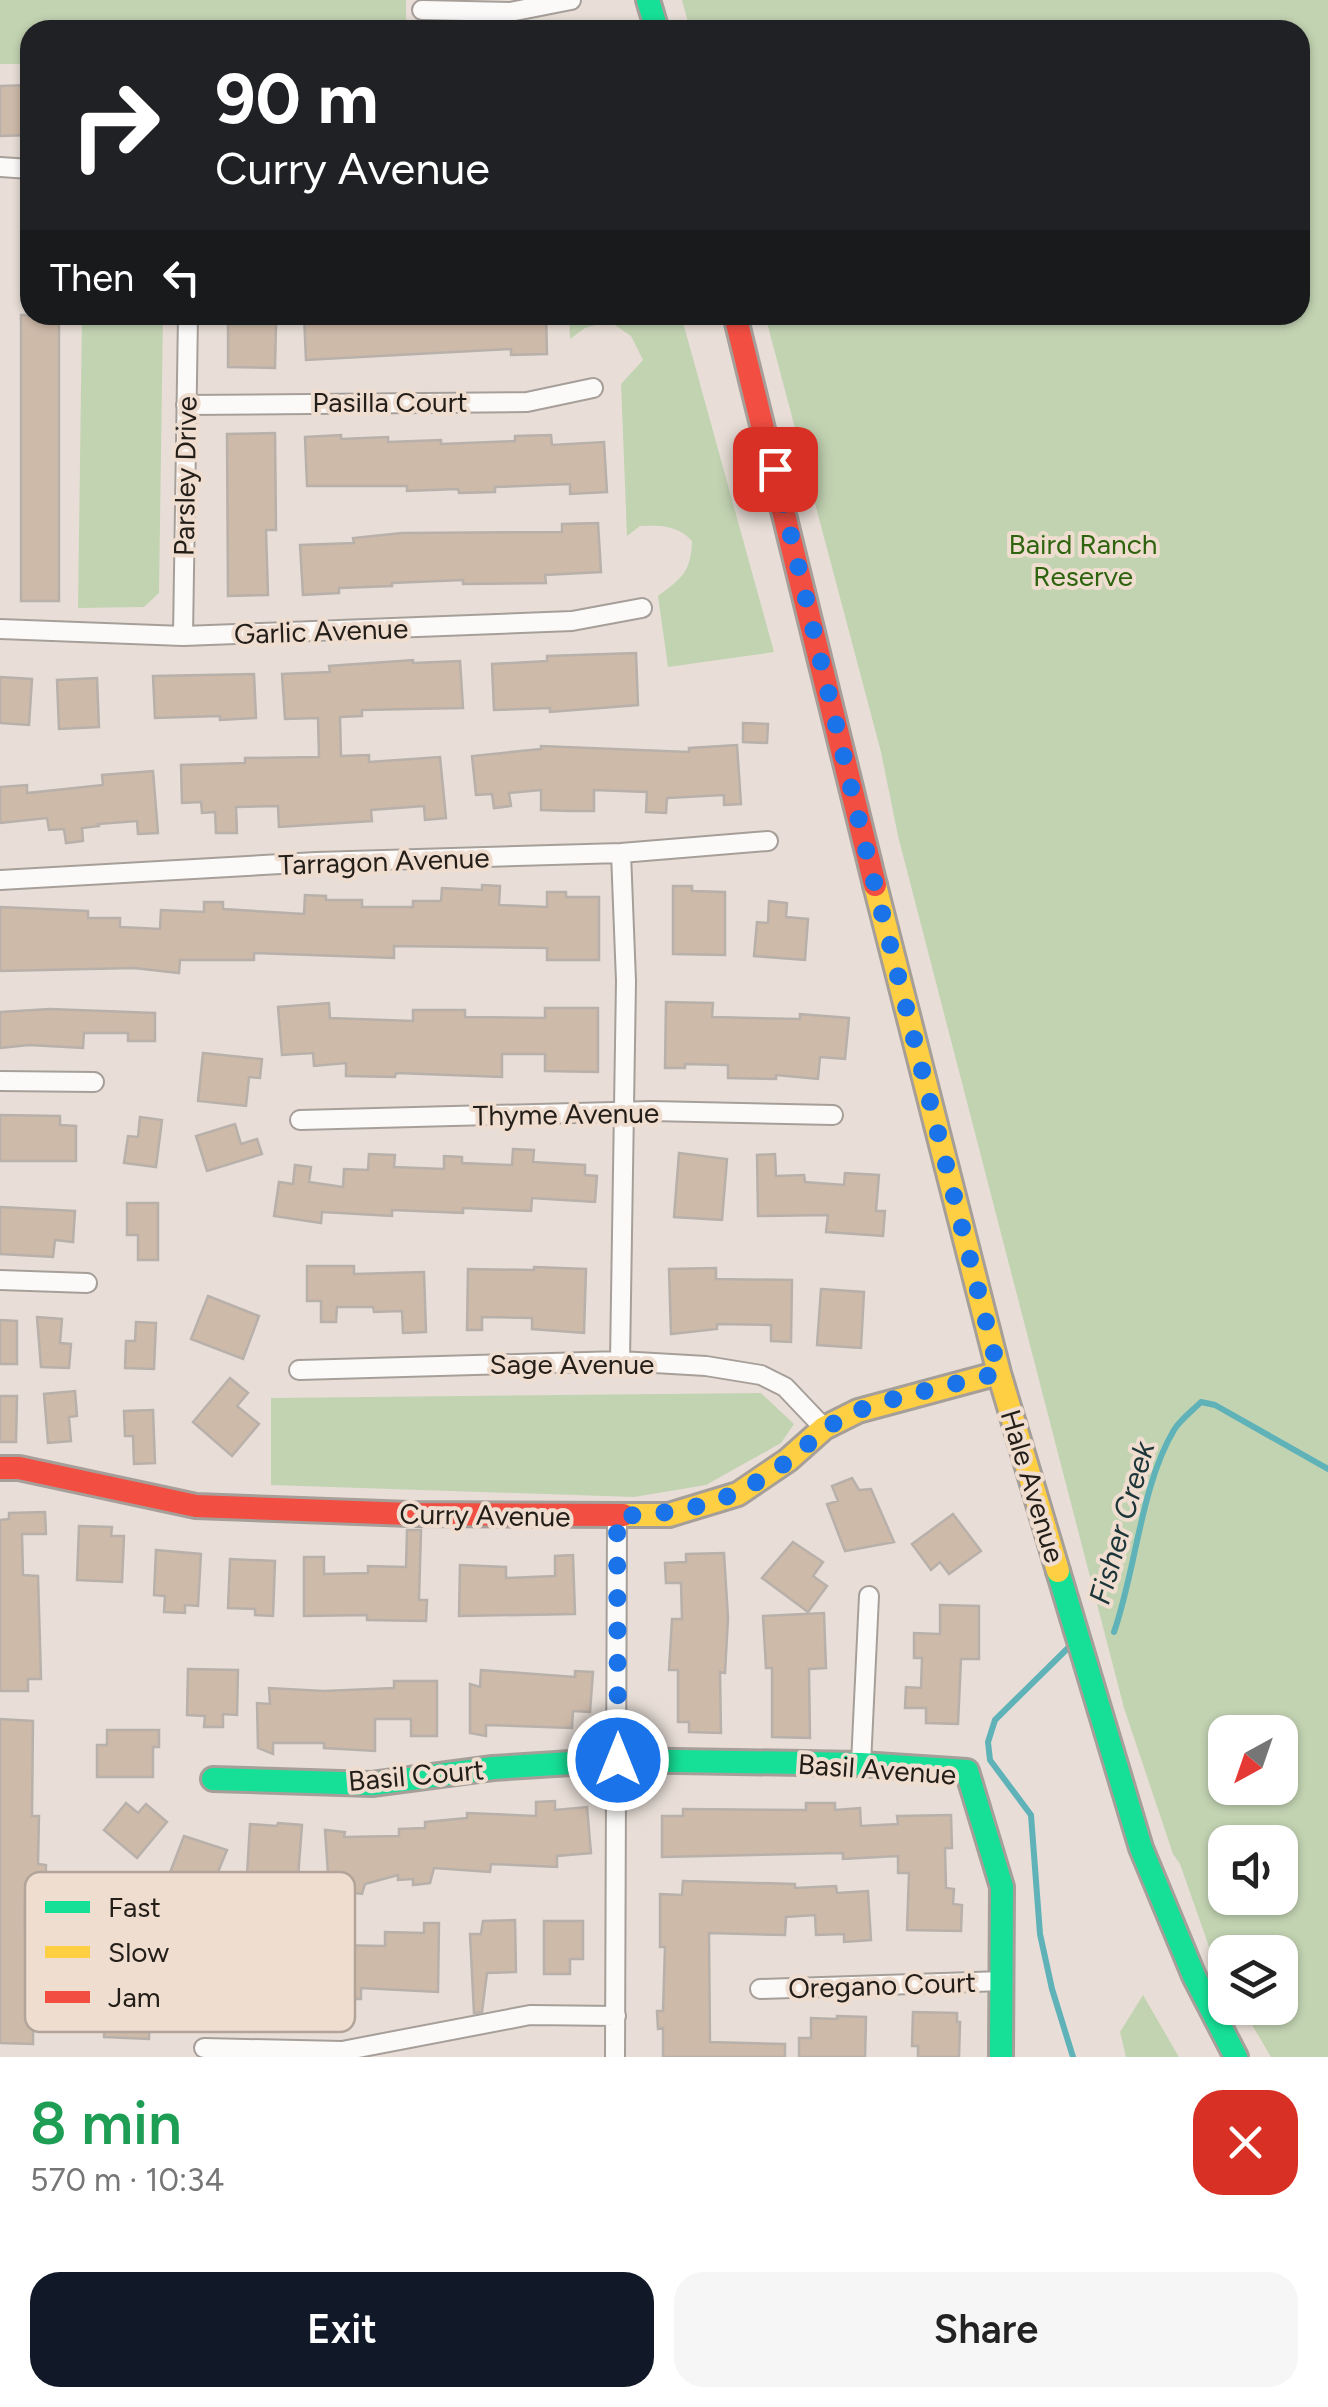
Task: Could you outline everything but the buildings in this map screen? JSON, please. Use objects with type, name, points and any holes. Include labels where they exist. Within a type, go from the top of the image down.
[{"type":"street","points":[[422,5],[510,12],[571,0]]},
{"type":"street","name":"Parsley Drive","points":[[182,636],[188,325]]},
{"type":"street","name":"Hale Avenue","points":[[737,325],[999,1373],[1140,1848],[1194,1976],[1236,2057]]},
{"type":"street","name":"Pasilla Court","points":[[186,405],[528,402],[593,388]]},
{"type":"street","name":"Garlic Avenue","points":[[0,629],[182,636],[572,621],[642,608]]},
{"type":"street","name":"Tarragon Avenue","points":[[0,880],[316,862],[620,853],[768,841]]},
{"type":"street","points":[[620,853],[626,980],[620,1361]]},
{"type":"street","points":[[0,1081],[94,1082]]},
{"type":"street","name":"Thyme Avenue","points":[[300,1120],[626,1112],[833,1114]]},
{"type":"street","points":[[0,1280],[87,1283]]},
{"type":"street","name":"Sage Avenue","points":[[300,1370],[620,1361],[706,1366],[761,1375],[785,1387],[824,1428]]},
{"type":"street","name":"Curry Avenue","points":[[0,1468],[20,1468],[196,1506],[410,1514],[669,1515],[738,1494],[788,1460],[824,1428],[858,1411],[999,1373]]},
{"type":"street","points":[[615,2057],[617,1516]]},
{"type":"street","points":[[861,1764],[869,1596]]},
{"type":"street","name":"Basil Avenue","points":[[618,1760],[861,1764],[967,1772],[1002,1887],[1001,2057]]},
{"type":"street","name":"Basil Court","points":[[214,1779],[372,1784],[493,1768],[618,1760]]},
{"type":"street","name":"Oregano Court","points":[[760,1989],[1004,1981]]},
{"type":"street","points":[[204,2048],[342,2050],[530,2015],[616,2016]]},
{"type":"green space","points":[[0,0],[406,0],[406,20],[20,20],[20,64],[0,64]]},
{"type":"green space","name":"Baird Ranch Reserve","points":[[682,0],[1328,0],[1328,2057],[1271,2057],[1252,2025],[1298,2025],[1298,1935],[1208,1935],[1208,1944],[1173,1854],[1124,1708],[898,836],[881,752],[768,325],[1310,325],[1310,20],[687,20]]},
{"type":"green space","points":[[82,325],[163,325],[159,593],[144,607],[78,608]]},
{"type":"green space","points":[[569,325],[595,325],[585,328],[570,339]]},
{"type":"green space","points":[[615,325],[684,325],[774,652],[668,667],[658,596],[684,573],[692,541],[675,529],[662,526],[640,526],[627,536],[621,384],[643,360],[631,336]]},
{"type":"green space","points":[[761,1393],[794,1424],[781,1443],[706,1485],[634,1497],[271,1485],[271,1398]]},
{"type":"green space","points":[[1143,1995],[1179,2057],[1126,2057],[1120,2032]]},
{"type":"waterway","name":"Fisher Creek","points":[[1114,1632],[1146,1501],[1163,1452],[1177,1426],[1201,1402],[1215,1405],[1328,1469]]},
{"type":"waterway","name":"Fisher Creek","points":[[1068,1648],[995,1720],[988,1742],[990,1760],[1031,1815],[1040,1934],[1073,2057]]},
{"type":"traffic: fast","points":[[648,0],[654,20]]},
{"type":"traffic: fast","points":[[1058,1571],[1141,1848],[1194,1976],[1236,2057]]},
{"type":"traffic: fast","points":[[213,1779],[372,1784],[493,1768],[618,1760],[861,1764],[967,1771],[1002,1887],[1001,2057]]},
{"type":"traffic: slow","points":[[875,885],[999,1373],[1058,1571]]},
{"type":"traffic: slow","points":[[623,1515],[669,1515],[738,1494],[788,1460],[824,1428],[858,1411],[999,1373]]},
{"type":"traffic: jam","points":[[737,325],[875,885]]},
{"type":"traffic: jam","points":[[0,1468],[19,1468],[196,1506],[410,1514],[623,1515]]},
{"type":"route","points":[[618,1760],[617,1516],[669,1515],[738,1494],[788,1460],[824,1428],[858,1411],[999,1373],[866,850],[775,469]]}]
